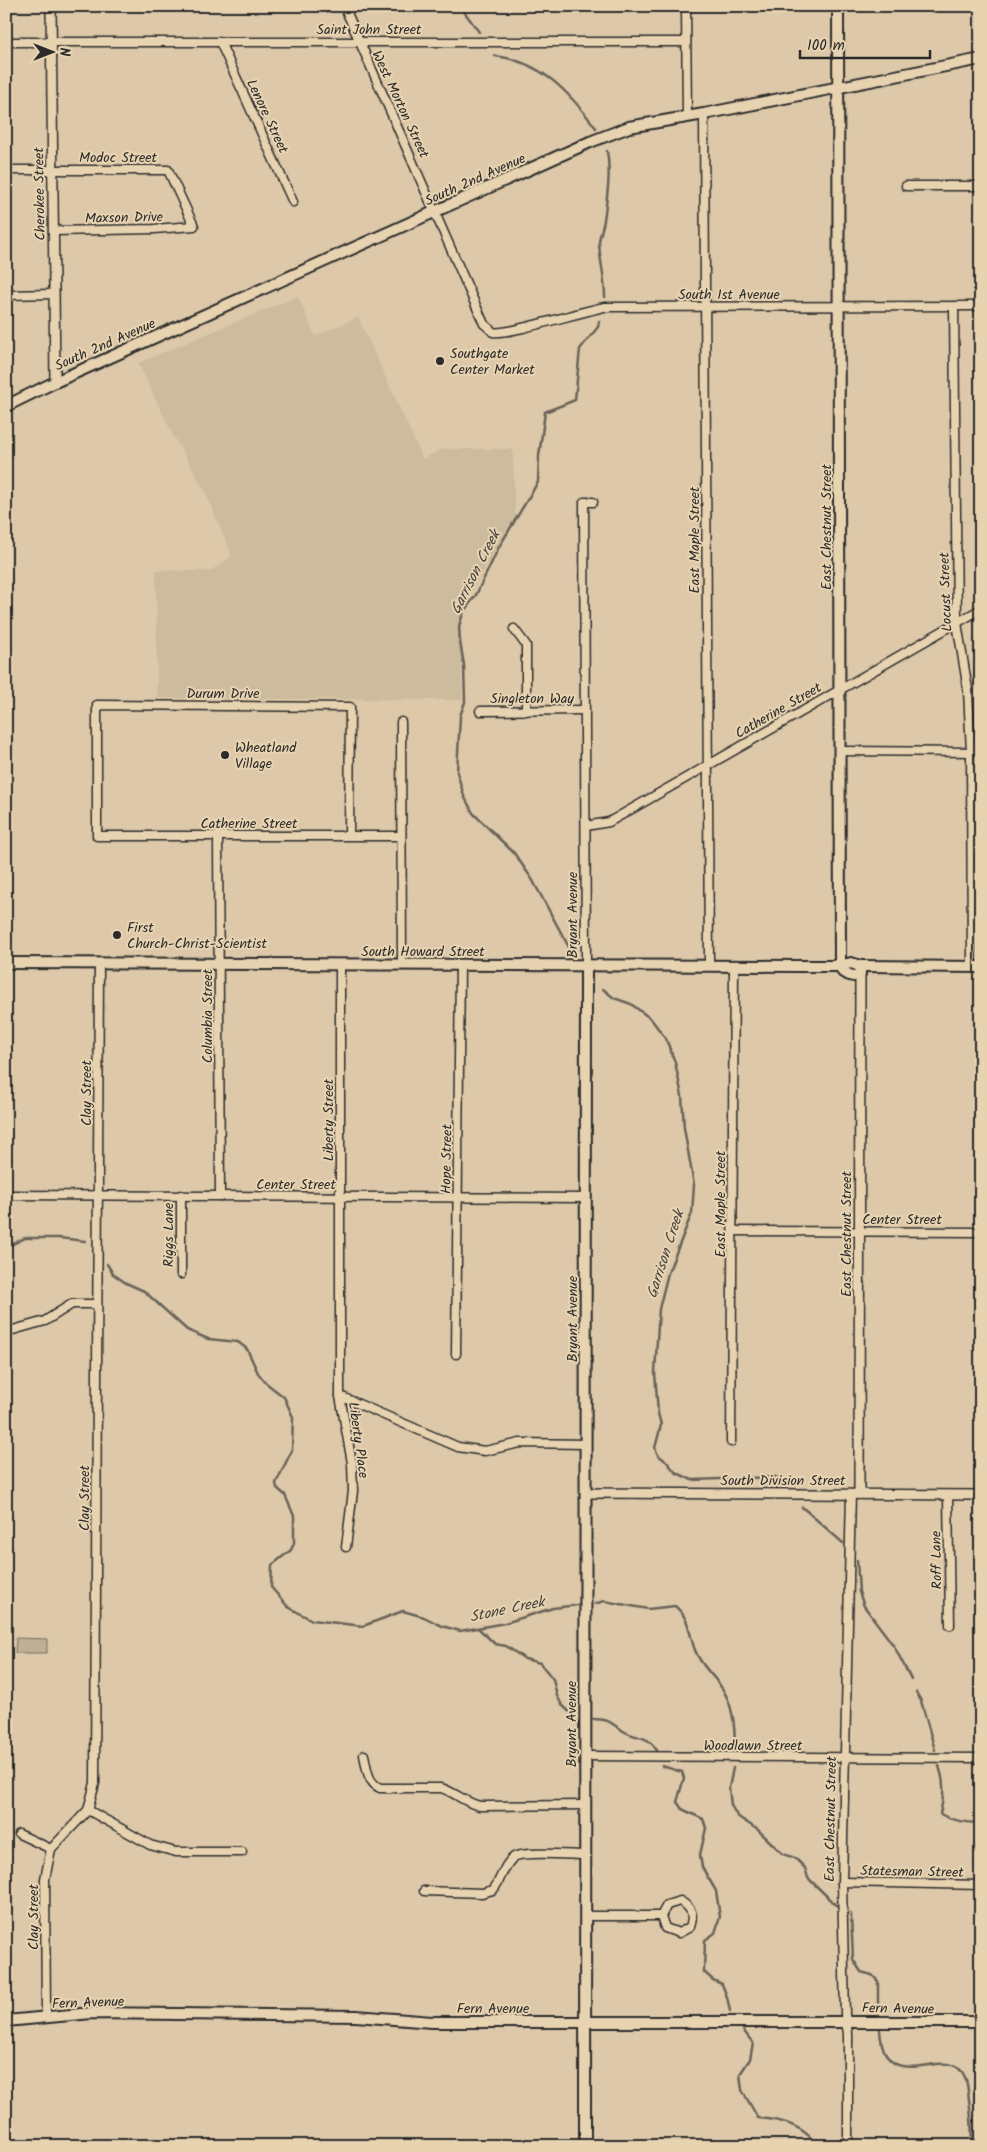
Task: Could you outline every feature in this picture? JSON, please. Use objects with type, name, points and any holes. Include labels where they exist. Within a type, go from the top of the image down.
[{"type":"main road","name":"East Chestnut Street","points":[[838,6],[840,966]]},
{"type":"main road","name":"South 2nd Avenue","points":[[6,406],[55,382],[590,142],[622,130],[981,59]]},
{"type":"main road","name":"South Howard Street","points":[[6,962],[840,966]]},
{"type":"main road","name":"Bryant Avenue","points":[[584,2146],[586,965]]},
{"type":"main road","points":[[840,966],[843,972],[853,976],[860,970],[877,967],[976,967]]},
{"type":"main road","name":"Fern Avenue","points":[[6,2021],[92,2013],[122,2013],[356,2016],[432,2022],[981,2022]]},
{"type":"street","name":"Cherokee Street","points":[[51,6],[55,382]]},
{"type":"street","name":"West Morton Street","points":[[344,6],[358,41],[436,211],[484,324]]},
{"type":"street","points":[[686,6],[687,117]]},
{"type":"street","name":"Saint John Street","points":[[6,42],[686,42]]},
{"type":"street","name":"Lenore Street","points":[[220,42],[293,202]]},
{"type":"street","name":"East Maple Street","points":[[704,114],[709,966]]},
{"type":"street","name":"Modoc Street","points":[[6,170],[168,170],[194,226]]},
{"type":"street","points":[[906,186],[981,186]]},
{"type":"street","name":"Maxson Drive","points":[[54,231],[154,230],[194,226]]},
{"type":"street","points":[[6,295],[54,294]]},
{"type":"street","name":"South 1st Avenue","points":[[484,324],[493,332],[507,332],[605,306],[981,306]]},
{"type":"street","name":"Locust Street","points":[[954,306],[956,623],[968,690],[976,967]]},
{"type":"street","name":"Bryant Avenue","points":[[586,965],[584,502],[593,502]]},
{"type":"street","name":"Catherine Street","points":[[586,826],[609,822],[840,688],[981,609]]},
{"type":"street","points":[[514,629],[526,645],[526,711]]},
{"type":"street","name":"Durum Drive","points":[[97,836],[97,705],[350,707],[349,836]]},
{"type":"street","name":"Singleton Way","points":[[480,711],[585,710]]},
{"type":"street","points":[[401,722],[402,964]]},
{"type":"street","points":[[840,751],[981,752]]},
{"type":"street","name":"Catherine Street","points":[[97,836],[401,836]]},
{"type":"street","name":"Columbia Street","points":[[218,836],[220,1196]]},
{"type":"street","name":"Clay Street","points":[[46,2017],[45,1879],[52,1849],[88,1810],[95,1783],[99,963]]},
{"type":"street","name":"Liberty Street","points":[[340,964],[340,1396]]},
{"type":"street","name":"Hope Street","points":[[456,1354],[460,964]]},
{"type":"street","name":"East Maple Street","points":[[731,1442],[734,966]]},
{"type":"street","name":"East Chestnut Street","points":[[848,2146],[848,2034],[842,1882],[855,1494],[860,1232],[860,970]]},
{"type":"street","name":"Center Street","points":[[6,1194],[586,1198]]},
{"type":"street","name":"Riggs Lane","points":[[180,1274],[181,1196]]},
{"type":"street","name":"Center Street","points":[[733,1231],[981,1232]]},
{"type":"street","points":[[6,1332],[45,1321],[72,1304],[96,1304]]},
{"type":"street","points":[[340,1396],[458,1447],[485,1451],[520,1443],[586,1444]]},
{"type":"street","name":"Liberty Place","points":[[340,1396],[352,1463],[353,1491],[346,1547]]},
{"type":"street","name":"South Division Street","points":[[586,1493],[981,1495]]},
{"type":"street","name":"Roff Lane","points":[[948,1495],[950,1625]]},
{"type":"street","points":[[364,1755],[369,1779],[380,1788],[441,1788],[450,1790],[471,1804],[480,1806],[585,1805]]},
{"type":"street","name":"Woodlawn Street","points":[[585,1756],[981,1758]]},
{"type":"street","points":[[88,1810],[150,1845],[176,1852],[242,1852]]},
{"type":"street","points":[[18,1834],[52,1849]]},
{"type":"street","points":[[424,1891],[482,1893],[492,1890],[514,1856],[526,1854],[585,1855]]},
{"type":"street","name":"Statesman Street","points":[[842,1882],[981,1884]]},
{"type":"street","points":[[680,1901],[690,1907],[693,1917],[690,1927],[679,1934],[665,1928],[661,1916],[667,1905],[680,1901]]},
{"type":"street","points":[[585,1916],[661,1916]]},
{"type":"shaded area","points":[[298,296],[315,336],[358,317],[423,459],[441,449],[513,449],[515,517],[461,608],[462,700],[157,698],[156,570],[211,571],[232,556],[204,489],[174,437],[138,363]]},
{"type":"shaded area","points":[[16,1638],[47,1639],[47,1653],[15,1653]]},
{"type":"waterway","name":"Garrison Creek","points":[[460,6],[479,32]]},
{"type":"waterway","name":"Garrison Creek","points":[[495,56],[526,64],[553,80],[575,102],[596,128]]},
{"type":"waterway","name":"Garrison Creek","points":[[605,297],[599,243],[608,185],[607,151]]},
{"type":"waterway","name":"Garrison Creek","points":[[571,951],[532,879],[514,853],[473,813],[464,796],[457,772],[460,716],[465,702],[464,665],[459,626],[464,611],[476,595],[499,547],[538,482],[539,456],[545,412],[575,400],[580,349],[598,327],[599,321]]},
{"type":"waterway","name":"Garrison Creek","points":[[603,989],[614,998],[631,1004],[651,1019],[666,1039],[675,1062],[682,1096],[684,1128],[694,1185],[692,1213],[668,1273],[659,1309],[655,1372],[658,1413],[661,1425],[655,1448],[658,1455],[675,1472],[692,1480],[775,1477],[784,1480]]},
{"type":"waterway","name":"Stone Creek","points":[[6,1247],[25,1238],[59,1238],[85,1241]]},
{"type":"waterway","name":"Stone Creek","points":[[107,1264],[113,1274],[126,1283],[144,1291],[187,1330],[208,1339],[238,1342],[247,1349],[258,1373],[266,1383],[284,1397],[293,1417],[292,1450],[276,1483],[277,1488],[285,1495],[294,1516],[294,1543],[291,1550],[272,1565],[271,1587],[288,1607],[312,1620],[363,1626],[403,1611],[460,1631],[505,1623],[553,1608],[578,1605]]},
{"type":"waterway","name":"Garrison Creek","points":[[802,1507],[843,1543]]},
{"type":"waterway","name":"Garrison Creek","points":[[857,1560],[859,1592],[864,1606],[894,1646],[911,1679]]},
{"type":"waterway","name":"Stone Creek","points":[[595,1604],[604,1601],[648,1609],[675,1606],[680,1611],[687,1621],[697,1655],[728,1699],[734,1724],[735,1750]]},
{"type":"waterway","points":[[478,1628],[495,1644],[506,1646],[525,1659],[540,1663],[553,1679],[557,1696],[562,1705],[574,1716]]},
{"type":"waterway","name":"Garrison Creek","points":[[916,1692],[921,1701],[935,1750]]},
{"type":"waterway","points":[[593,1719],[608,1721],[625,1732],[646,1739],[658,1752]]},
{"type":"waterway","points":[[662,1766],[682,1772],[684,1778],[677,1802],[682,1809],[703,1819],[706,1828],[700,1855],[702,1867],[716,1891],[720,1917],[715,1933],[705,1940],[704,1972],[713,1980],[722,1984],[730,2011]]},
{"type":"waterway","name":"Garrison Creek","points":[[939,1766],[943,1790],[940,1814],[960,1821],[981,1823]]},
{"type":"waterway","name":"Stone Creek","points":[[733,1768],[729,1788],[731,1805],[737,1816],[758,1830],[783,1854],[795,1858],[805,1868],[808,1878],[836,1905]]},
{"type":"waterway","name":"Stone Creek","points":[[851,1914],[853,1959],[861,1972],[872,1975],[878,1981],[878,2009]]},
{"type":"waterway","points":[[743,2030],[753,2043],[750,2059],[740,2074],[742,2090],[758,2118],[784,2122],[799,2128],[818,2146]]},
{"type":"waterway","name":"Stone Creek","points":[[880,2030],[884,2051],[893,2062],[905,2066],[946,2064],[957,2067],[965,2077],[971,2123],[971,2146]]},
{"type":"place","name":"Southgate Center Market","points":[[440,361]]},
{"type":"place","name":"Wheatland Village","points":[[225,755]]},
{"type":"place","name":"First Church-Christ-Scientist","points":[[117,935]]}]
